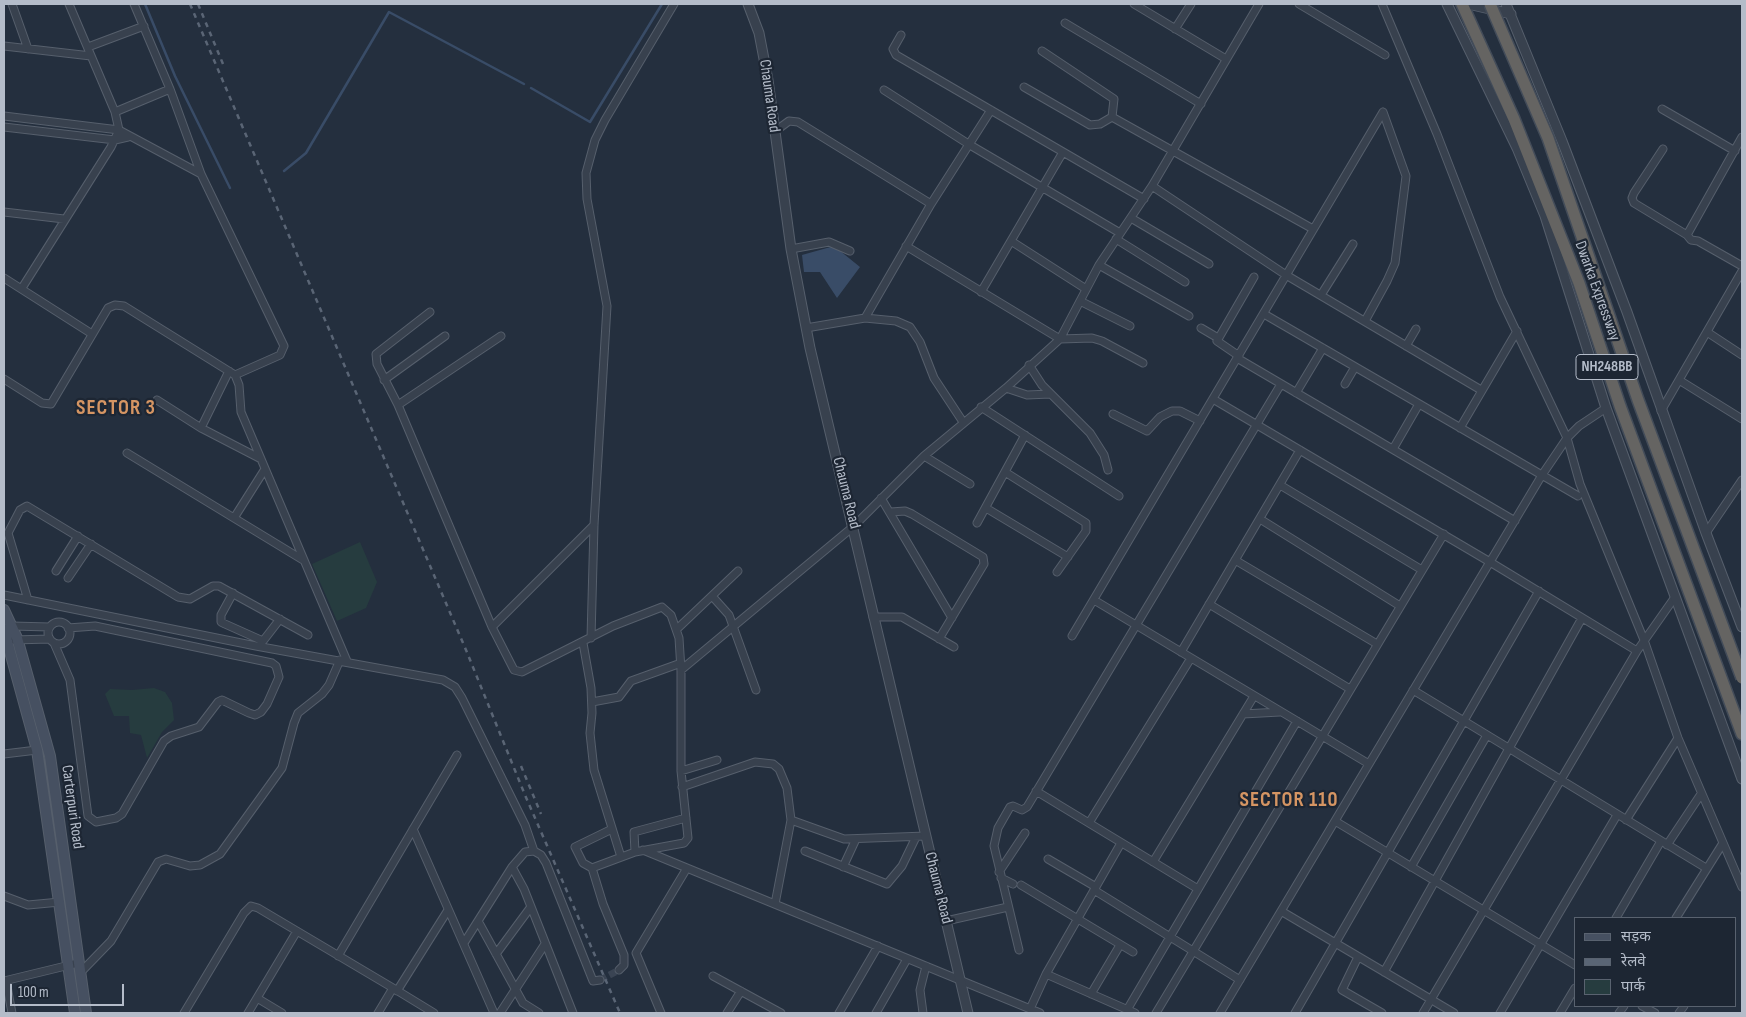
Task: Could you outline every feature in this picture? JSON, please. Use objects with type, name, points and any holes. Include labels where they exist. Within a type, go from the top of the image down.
[{"type":"highway","name":"Dwarka Expressway","points":[[1462,4],[1514,119],[1579,283],[1620,406],[1742,734]]},
{"type":"highway","name":"Dwarka Expressway","points":[[1490,4],[1548,138],[1638,400],[1742,678]]},
{"type":"main road","name":"Carterpuri Road","points":[[4,610],[7,629],[13,640],[50,756],[76,968],[75,1013]]},
{"type":"main road","name":"Carterpuri Road","points":[[13,640],[37,750],[60,902],[86,1013]]},
{"type":"street","points":[[12,4],[28,49]]},
{"type":"street","points":[[22,288],[64,219],[116,140],[119,130],[115,112],[70,4]]},
{"type":"street","points":[[134,4],[170,89],[201,174],[284,346],[280,355],[232,373],[201,428]]},
{"type":"street","points":[[591,638],[594,525],[606,306],[587,199],[586,173],[595,140],[605,120],[674,4]]},
{"type":"street","name":"Chauma Road","points":[[748,4],[759,33],[768,80],[791,249],[806,328],[968,1013]]},
{"type":"street","points":[[1134,4],[1226,59]]},
{"type":"street","points":[[1175,29],[1191,4]]},
{"type":"street","points":[[592,702],[619,697],[631,680],[681,666],[734,627],[854,526],[924,456],[1006,388],[1060,339],[1099,265],[1152,186],[1259,4]]},
{"type":"street","points":[[1299,4],[1385,55]]},
{"type":"street","points":[[1382,4],[1437,134],[1500,297],[1567,438],[1580,484],[1644,640],[1678,738],[1742,887]]},
{"type":"street","points":[[1447,4],[1516,148],[1545,216],[1606,408],[1742,779]]},
{"type":"street","points":[[1468,4],[1511,14]]},
{"type":"street","points":[[1506,4],[1562,141],[1627,312],[1661,412],[1742,627]]},
{"type":"street","points":[[1065,22],[1201,104]]},
{"type":"street","points":[[88,47],[144,26]]},
{"type":"street","points":[[901,35],[893,49],[896,55],[1144,199]]},
{"type":"street","points":[[4,46],[91,56]]},
{"type":"street","points":[[1042,51],[1114,99],[1112,117]]},
{"type":"street","points":[[1024,87],[1090,125],[1100,124],[1112,117]]},
{"type":"street","points":[[115,112],[170,89]]},
{"type":"street","points":[[884,90],[970,145],[1043,186],[1185,282]]},
{"type":"street","points":[[1662,109],[1735,151]]},
{"type":"street","points":[[865,318],[931,204],[991,110]]},
{"type":"street","points":[[1072,636],[1383,112],[1406,176],[1395,263],[1365,321]]},
{"type":"street","points":[[4,116],[119,130],[128,137],[156,148],[201,174]]},
{"type":"street","points":[[1112,117],[1314,229]]},
{"type":"street","points":[[774,132],[789,121],[798,122],[931,204]]},
{"type":"street","points":[[4,127],[116,140],[128,137]]},
{"type":"street","points":[[1688,235],[1742,137]]},
{"type":"street","points":[[1663,149],[1637,187],[1632,198],[1634,203],[1688,235],[1691,240],[1698,241],[1742,266]]},
{"type":"street","points":[[981,292],[1063,152]]},
{"type":"street","points":[[1152,186],[1286,275],[1481,390]]},
{"type":"street","points":[[4,212],[64,219]]},
{"type":"street","points":[[1131,218],[1209,264]]},
{"type":"street","points":[[1011,241],[1086,289]]},
{"type":"street","points":[[791,249],[829,242],[850,251]]},
{"type":"street","points":[[1321,296],[1354,244]]},
{"type":"street","points":[[906,246],[1060,339],[1092,338],[1102,341],[1143,363]]},
{"type":"street","points":[[1099,265],[1189,316]]},
{"type":"street","points":[[1661,412],[1742,270]]},
{"type":"street","points":[[1218,338],[1254,276]]},
{"type":"street","points":[[4,278],[92,334]]},
{"type":"street","points":[[1080,301],[1130,326]]},
{"type":"street","points":[[4,379],[42,403],[51,404],[108,308],[114,305],[124,306],[232,373],[239,385],[241,412],[304,560],[344,661]]},
{"type":"street","points":[[430,312],[376,354],[376,364],[398,405],[492,627],[514,670],[518,673],[583,643],[613,626],[662,608],[671,615],[676,629],[681,666],[681,770],[687,841],[635,852],[592,868]]},
{"type":"street","points":[[1264,314],[1578,496]]},
{"type":"street","points":[[806,328],[865,318],[896,321],[910,327],[920,342],[934,378],[963,422]]},
{"type":"street","points":[[1201,328],[1218,338],[1217,341],[1238,357],[1281,384],[1515,521]]},
{"type":"street","points":[[1406,346],[1416,329]]},
{"type":"street","points":[[1460,428],[1517,332]]},
{"type":"street","points":[[1706,332],[1742,355]]},
{"type":"street","points":[[384,380],[445,336]]},
{"type":"street","points":[[398,405],[500,336]]},
{"type":"street","points":[[1296,393],[1323,348]]},
{"type":"street","points":[[1030,365],[1050,394],[1058,399],[1070,415],[1090,433],[1104,455],[1108,470]]},
{"type":"street","points":[[1345,384],[1355,367]]},
{"type":"street","points":[[1678,380],[1742,419]]},
{"type":"street","points":[[1019,950],[994,846],[998,828],[1010,807],[1024,809],[1036,791],[1281,384]]},
{"type":"street","points":[[1006,388],[1027,396],[1050,394]]},
{"type":"street","points":[[1213,399],[1444,534],[1637,651]]},
{"type":"street","points":[[157,400],[201,428],[262,460]]},
{"type":"street","points":[[1393,450],[1420,404]]},
{"type":"street","points":[[981,407],[1118,496]]},
{"type":"street","points":[[1220,1013],[1542,475],[1567,438],[1579,426],[1606,408]]},
{"type":"street","points":[[1113,414],[1147,431],[1160,417],[1172,410],[1180,411],[1200,421]]},
{"type":"street","points":[[977,522],[1026,435]]},
{"type":"street","points":[[1181,652],[1300,450]]},
{"type":"street","points":[[127,453],[304,560]]},
{"type":"street","points":[[924,456],[970,484]]},
{"type":"street","points":[[234,518],[266,469]]},
{"type":"street","points":[[1005,472],[1086,523],[1086,531],[1058,572]]},
{"type":"street","points":[[1706,533],[1742,480]]},
{"type":"street","points":[[1280,485],[1422,570]]},
{"type":"street","points":[[881,498],[952,618]]},
{"type":"street","points":[[28,600],[8,537],[10,527],[23,506],[31,507],[178,597],[190,599],[213,586],[219,586],[308,635]]},
{"type":"street","points":[[986,508],[1068,557]]},
{"type":"street","points":[[891,512],[905,511],[912,514],[983,557],[984,564],[939,639]]},
{"type":"street","points":[[1260,519],[1400,606]]},
{"type":"street","points":[[492,627],[594,525]]},
{"type":"street","points":[[1156,1013],[1444,534]]},
{"type":"street","points":[[56,571],[78,536]]},
{"type":"street","points":[[68,578],[91,544]]},
{"type":"street","points":[[1235,560],[1378,644]]},
{"type":"street","points":[[676,629],[738,571]]},
{"type":"street","points":[[1294,1013],[1539,591]]},
{"type":"street","points":[[233,593],[221,615],[221,622],[263,641],[280,619]]},
{"type":"street","points":[[4,595],[256,646],[443,680],[456,687],[525,824],[534,851]]},
{"type":"street","points":[[712,596],[727,611],[756,690]]},
{"type":"street","points":[[1423,1013],[1637,651],[1675,597]]},
{"type":"street","points":[[1094,600],[1369,764]]},
{"type":"street","points":[[1209,604],[1350,689]]},
{"type":"street","points":[[874,617],[902,617],[954,647]]},
{"type":"street","points":[[1384,972],[1582,618]]},
{"type":"street","points":[[7,629],[50,627],[61,622],[68,628],[70,634],[67,640],[61,643],[13,640]]},
{"type":"street","points":[[50,627],[52,641],[70,680],[88,816],[96,822],[116,818],[122,814],[164,741],[171,736],[199,727],[218,702],[222,700],[255,715],[261,712],[267,704],[279,677],[276,666],[272,663],[95,626],[68,628]]},
{"type":"street","points":[[583,643],[592,702],[590,733],[594,770],[621,856]]},
{"type":"street","points":[[1089,823],[1192,658]]},
{"type":"street","points":[[12,1013],[5,981],[76,968],[111,941],[158,862],[166,859],[190,866],[200,865],[220,854],[282,768],[298,714],[322,694],[344,661]]},
{"type":"street","points":[[1413,690],[1706,868]]},
{"type":"street","points":[[1153,862],[1254,696]]},
{"type":"street","points":[[1243,714],[1280,712]]},
{"type":"street","points":[[1127,1010],[1297,721]]},
{"type":"street","points":[[1411,867],[1487,735]]},
{"type":"street","points":[[1626,820],[1678,738]]},
{"type":"street","points":[[4,754],[37,750]]},
{"type":"street","points":[[338,956],[457,754]]},
{"type":"street","points":[[681,770],[717,760]]},
{"type":"street","points":[[682,787],[755,762],[772,764],[779,769],[787,788],[791,820],[775,904]]},
{"type":"street","points":[[1036,791],[1198,889]]},
{"type":"street","points":[[1617,917],[1664,843],[1701,794]]},
{"type":"street","points":[[1500,1013],[1618,815]]},
{"type":"street","points":[[635,852],[634,832],[686,818]]},
{"type":"street","points":[[791,820],[837,837],[856,839],[926,836]]},
{"type":"street","points":[[1335,821],[1574,964]]},
{"type":"street","points":[[413,829],[494,1013]]},
{"type":"street","points":[[612,830],[574,847],[583,863],[592,868],[603,904],[624,955],[624,965],[619,970]]},
{"type":"street","points":[[1000,875],[1024,833]]},
{"type":"street","points":[[805,851],[888,884],[902,866],[916,837]]},
{"type":"street","points":[[843,867],[856,839]]},
{"type":"street","points":[[643,850],[1036,1012],[1046,974],[1122,843]]},
{"type":"street","points":[[1677,917],[1723,843]]},
{"type":"street","points":[[464,943],[512,867],[525,852],[534,851],[541,855],[546,863],[593,980],[600,980]]},
{"type":"street","points":[[1048,859],[1240,980]]},
{"type":"street","points":[[512,867],[573,1013]]},
{"type":"street","points":[[661,1013],[636,953],[687,868]]},
{"type":"street","points":[[1000,875],[1013,884]]},
{"type":"street","points":[[1021,885],[1132,952]]},
{"type":"street","points":[[4,896],[28,905],[60,902]]},
{"type":"street","points":[[184,1013],[244,913],[251,906],[258,908],[434,1013]]},
{"type":"street","points":[[946,921],[1008,907]]},
{"type":"street","points":[[496,954],[530,908]]},
{"type":"street","points":[[378,1013],[448,910]]},
{"type":"street","points":[[1281,911],[1454,1013]]},
{"type":"street","points":[[478,921],[523,1003],[539,1013]]},
{"type":"street","points":[[248,1013],[297,931]]},
{"type":"street","points":[[500,1013],[545,944]]},
{"type":"street","points":[[1091,994],[1120,945]]},
{"type":"street","points":[[838,1013],[878,946]]},
{"type":"street","points":[[1358,957],[1342,990],[1382,1013]]},
{"type":"street","points":[[876,1013],[907,958]]},
{"type":"street","points":[[923,1013],[920,990],[926,966]]},
{"type":"street","points":[[1046,974],[1135,1013]]},
{"type":"street","points":[[713,976],[781,1013]]},
{"type":"street","points":[[1560,1013],[1574,990]]},
{"type":"street","points":[[728,1013],[741,991]]},
{"type":"street","points":[[257,998],[282,1013]]},
{"type":"street","points":[[1644,1007],[1655,1013]]},
{"type":"green space","points":[[360,542],[377,582],[366,608],[337,621],[312,564]]},
{"type":"green space","points":[[154,688],[165,692],[172,703],[174,720],[162,732],[147,758],[141,735],[130,733],[129,716],[114,716],[105,694],[110,689]]},
{"type":"water","points":[[834,246],[860,267],[837,298],[820,272],[804,272],[802,255]]},
{"type":"waterway","points":[[145,4],[175,76],[230,188]]},
{"type":"waterway","points":[[531,88],[590,122],[662,4]]},
{"type":"waterway","points":[[284,171],[306,153],[389,12],[524,84]]},
{"type":"tunnel","points":[[600,980],[619,970]]},
{"type":"railway","points":[[190,4],[466,650],[525,795],[620,1013]]},
{"type":"railway","points":[[198,4],[223,64]]},
{"type":"railway","points":[[521,766],[541,814]]},
{"type":"district","name":"SECTOR 3","points":[[116,409]]},
{"type":"district","name":"SECTOR 110","points":[[1289,801]]}]
